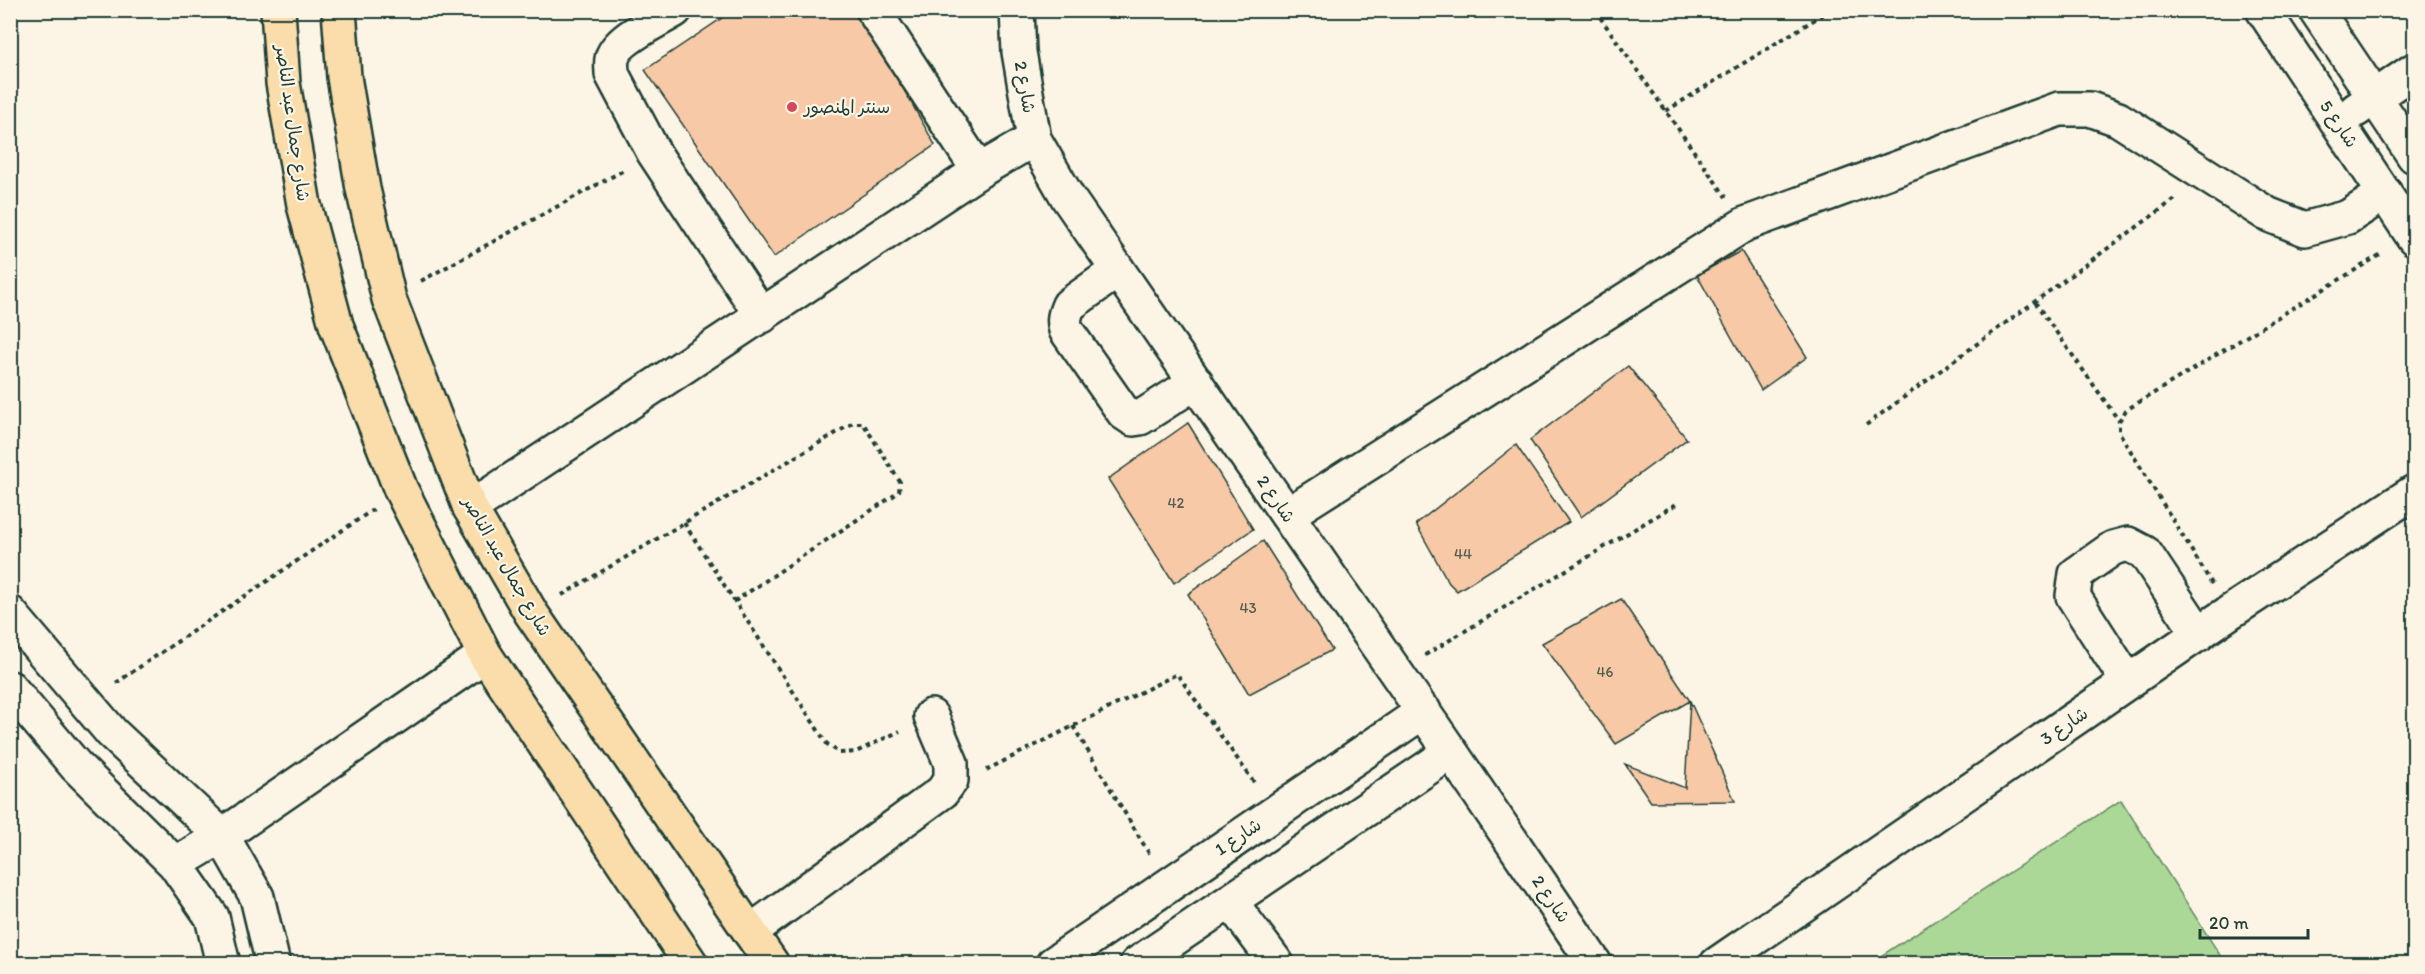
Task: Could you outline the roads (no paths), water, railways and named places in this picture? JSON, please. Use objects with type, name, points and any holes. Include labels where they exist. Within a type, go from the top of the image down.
[{"type":"main road","name":"شارع جمال عبد الناصر","points":[[278,10],[284,83],[304,205],[336,325],[401,490],[485,655],[692,963]]},
{"type":"main road","name":"شارع جمال عبد الناصر","points":[[339,10],[344,77],[363,189],[389,299],[470,508],[531,613],[771,963]]},
{"type":"street","points":[[675,10],[624,40],[615,50],[611,60],[612,74],[654,153],[762,316]]},
{"type":"street","points":[[873,10],[979,171]]},
{"type":"street","name":"شارع 2","points":[[1017,10],[1019,52],[1034,139],[1068,198],[1424,711],[1595,963]]},
{"type":"street","name":"شارع 5","points":[[2263,10],[2414,236]]},
{"type":"street","points":[[2316,10],[2415,156]]},
{"type":"street","points":[[2338,122],[2415,70]]},
{"type":"street","points":[[1287,515],[1745,224],[2059,109],[2090,109],[2118,119],[2267,214],[2305,229],[2348,218],[2385,193]]},
{"type":"street","points":[[470,508],[979,171],[1034,139]]},
{"type":"street","points":[[1118,270],[1070,305],[1065,313],[1066,330],[1124,413],[1133,419],[1140,418],[1196,382]]},
{"type":"street","name":"شارع 3","points":[[1716,963],[2230,612],[2415,492]]},
{"type":"street","points":[[2128,682],[2073,596],[2076,574],[2113,548],[2128,544],[2145,553],[2199,634]]},
{"type":"street","points":[[10,613],[112,733],[222,836],[257,897],[273,963]]},
{"type":"street","points":[[175,864],[222,836],[485,655]]},
{"type":"street","points":[[10,688],[76,766],[175,864],[212,917],[223,963]]},
{"type":"street","name":"شارع 1","points":[[1053,963],[1424,711]]},
{"type":"street","points":[[750,932],[942,792],[951,780],[951,763],[931,716]]},
{"type":"street","points":[[1137,963],[1451,752]]},
{"type":"street","points":[[1230,900],[1277,963]]},
{"type":"place","name":"سنتر المنصور","points":[[792,107]]}]
